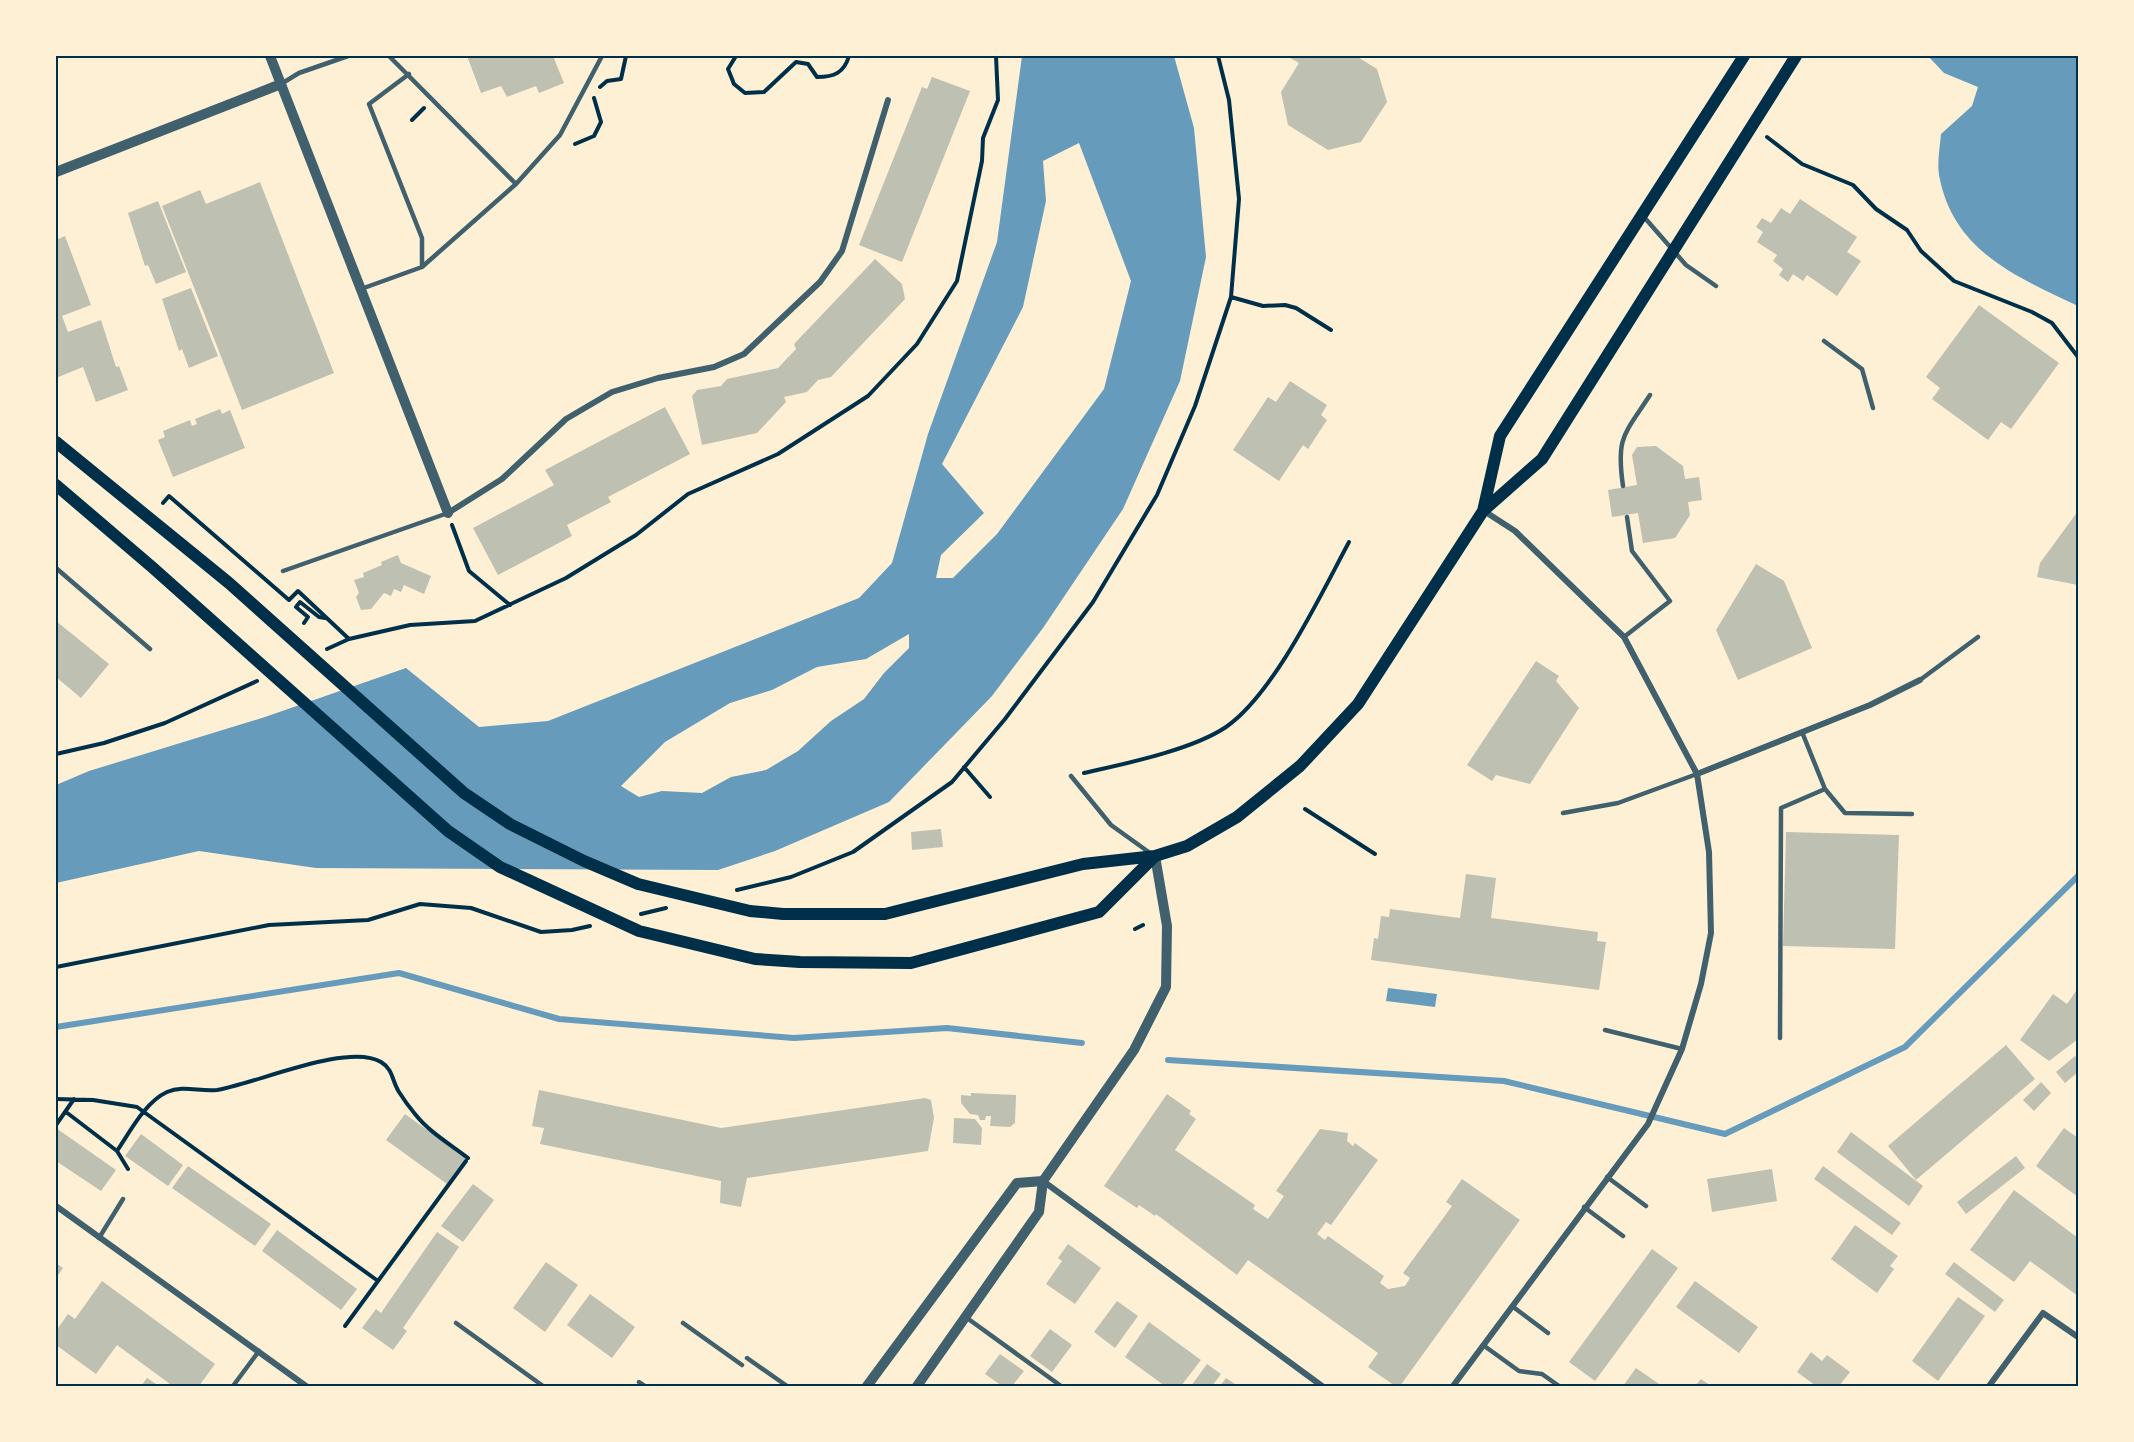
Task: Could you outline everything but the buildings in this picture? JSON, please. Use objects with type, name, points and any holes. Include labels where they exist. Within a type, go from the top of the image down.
[{"type":"main road","points":[[1483,511],[1500,436],[1744,56]]},
{"type":"main road","points":[[56,442],[203,561],[464,793],[510,825],[638,884],[750,911],[783,914],[885,914],[1083,864],[1155,856],[1187,846],[1237,818],[1300,766],[1358,704],[1483,511],[1542,459],[1796,56]]},
{"type":"main road","points":[[56,485],[448,831],[500,867],[639,932],[755,959],[800,962],[911,963],[1099,912],[1155,856]]},
{"type":"street","points":[[270,56],[448,513],[502,479],[566,419],[612,393],[658,378],[714,367],[744,354],[820,282],[842,250],[888,100]]},
{"type":"street","points":[[56,172],[281,84]]},
{"type":"street","points":[[1453,1386],[1648,1124],[1682,1049],[1701,984],[1711,933],[1709,852],[1697,774],[1624,637],[1515,531],[1483,511]]},
{"type":"street","points":[[1697,774],[1870,705],[1920,680]]},
{"type":"street","points":[[917,1386],[967,1318],[1039,1212],[1043,1181],[1134,1050],[1166,987],[1167,926],[1155,856]]},
{"type":"street","points":[[867,1386],[1017,1183],[1043,1181],[1322,1386]]},
{"type":"street","points":[[56,1206],[306,1386]]},
{"type":"street","points":[[1989,1386],[2043,1313],[2079,1337]]},
{"type":"lane","points":[[281,84],[299,73],[348,56]]},
{"type":"lane","points":[[389,56],[516,184]]},
{"type":"lane","points":[[361,289],[422,267],[516,184],[560,135],[602,56]]},
{"type":"lane","points":[[409,74],[369,104],[422,238],[422,267]]},
{"type":"lane","points":[[1642,215],[1686,265],[1716,286]]},
{"type":"lane","points":[[1824,341],[1862,369],[1873,408]]},
{"type":"lane","points":[[1623,486],[1619,449],[1623,438],[1650,395]]},
{"type":"lane","points":[[283,571],[448,513]]},
{"type":"lane","points":[[1624,637],[1670,601],[1632,550],[1628,517]]},
{"type":"lane","points":[[56,568],[150,649]]},
{"type":"lane","points":[[1920,680],[1978,637]]},
{"type":"lane","points":[[1802,732],[1825,789],[1845,813],[1912,814]]},
{"type":"lane","points":[[1563,813],[1618,802],[1697,774]]},
{"type":"lane","points":[[1071,776],[1111,825],[1155,856]]},
{"type":"lane","points":[[1780,1038],[1781,808],[1825,789]]},
{"type":"lane","points":[[1605,1030],[1682,1049]]},
{"type":"lane","points":[[1607,1177],[1646,1206]]},
{"type":"lane","points":[[99,1238],[123,1199]]},
{"type":"lane","points":[[1584,1207],[1623,1236]]},
{"type":"lane","points":[[1512,1306],[1548,1333]]},
{"type":"lane","points":[[967,1318],[1061,1386]]},
{"type":"lane","points":[[456,1323],[543,1386]]},
{"type":"lane","points":[[683,1323],[742,1365]]},
{"type":"lane","points":[[1483,1345],[1519,1371],[1542,1374],[1559,1386]]},
{"type":"lane","points":[[233,1386],[259,1351]]},
{"type":"lane","points":[[747,1358],[787,1386]]},
{"type":"lane","points":[[639,1382],[645,1386]]},
{"type":"path","points":[[575,144],[594,135],[601,122],[593,101],[595,92],[607,81],[621,79],[626,56]]},
{"type":"path","points":[[736,56],[728,69],[734,84],[745,93],[764,92],[796,62],[808,64],[817,76],[832,77],[846,68],[849,56]]},
{"type":"path","points":[[319,653],[349,639],[410,625],[475,621],[510,605],[566,578],[636,535],[688,494],[778,454],[868,396],[917,344],[957,281],[984,138],[998,100],[996,56]]},
{"type":"path","points":[[733,891],[791,877],[853,852],[952,782],[1005,719],[1093,602],[1157,495],[1195,406],[1232,297],[1239,199],[1229,100],[1218,56]]},
{"type":"path","points":[[412,120],[424,107]]},
{"type":"path","points":[[1767,136],[1802,164],[1846,181],[1859,190],[1876,209],[1907,230],[1921,251],[1954,281],[2032,312],[2052,323],[2079,357]]},
{"type":"path","points":[[1232,297],[1263,306],[1285,305],[1296,308],[1331,330]]},
{"type":"path","points":[[163,503],[169,496],[289,600],[298,591],[349,639]]},
{"type":"path","points":[[448,513],[469,571],[510,605]]},
{"type":"path","points":[[1071,776],[1129,763],[1187,744],[1225,728],[1248,708],[1302,627],[1349,542]]},
{"type":"path","points":[[304,623],[308,617],[296,607],[300,602],[319,617],[325,618]]},
{"type":"path","points":[[56,754],[104,743],[165,723],[263,679]]},
{"type":"path","points":[[964,767],[990,797]]},
{"type":"path","points":[[1305,809],[1375,854]]},
{"type":"path","points":[[56,967],[269,925],[368,920],[420,904],[471,908],[541,932],[572,930],[595,925]]},
{"type":"path","points":[[630,916],[675,905]]},
{"type":"path","points":[[1135,929],[1143,925]]},
{"type":"path","points":[[117,1151],[145,1112],[167,1092],[182,1088],[216,1090],[336,1058],[370,1057],[382,1063],[391,1072],[398,1091],[426,1127],[467,1159],[345,1326]]},
{"type":"path","points":[[56,1099],[122,1103],[145,1112],[378,1281]]},
{"type":"path","points":[[56,1125],[74,1099]]},
{"type":"path","points":[[66,1112],[117,1151],[128,1169]]},
{"type":"water","points":[[1022,56],[1174,56],[1194,128],[1206,257],[1180,381],[1123,509],[1043,628],[992,696],[889,802],[775,851],[718,870],[316,868],[199,851],[56,883],[56,785],[89,771],[265,717],[406,668],[479,727],[548,721],[859,598],[892,563],[928,434],[997,242]],"holes":[[[1079,143],[1131,281],[1104,389],[997,534],[953,578],[936,578],[941,555],[984,513],[942,464],[1023,307],[1046,201],[1043,161]],[[909,634],[909,648],[884,673],[864,699],[831,721],[798,751],[766,770],[731,777],[702,793],[662,791],[639,797],[621,786],[665,742],[730,703],[772,690],[817,667],[866,659]]]},
{"type":"water","points":[[1928,56],[2078,56],[2078,306],[2032,284],[1990,258],[1958,223],[1946,201],[1939,175],[1941,134],[1972,106],[1978,87],[1944,73]]},
{"type":"water","points":[[1388,988],[1437,994],[1435,1007],[1386,1001]]},
{"type":"waterway","points":[[1168,1060],[1504,1081],[1725,1134],[1905,1047],[2078,876]]},
{"type":"waterway","points":[[56,1027],[399,973],[559,1019],[794,1038],[947,1028],[1082,1043]]}]
